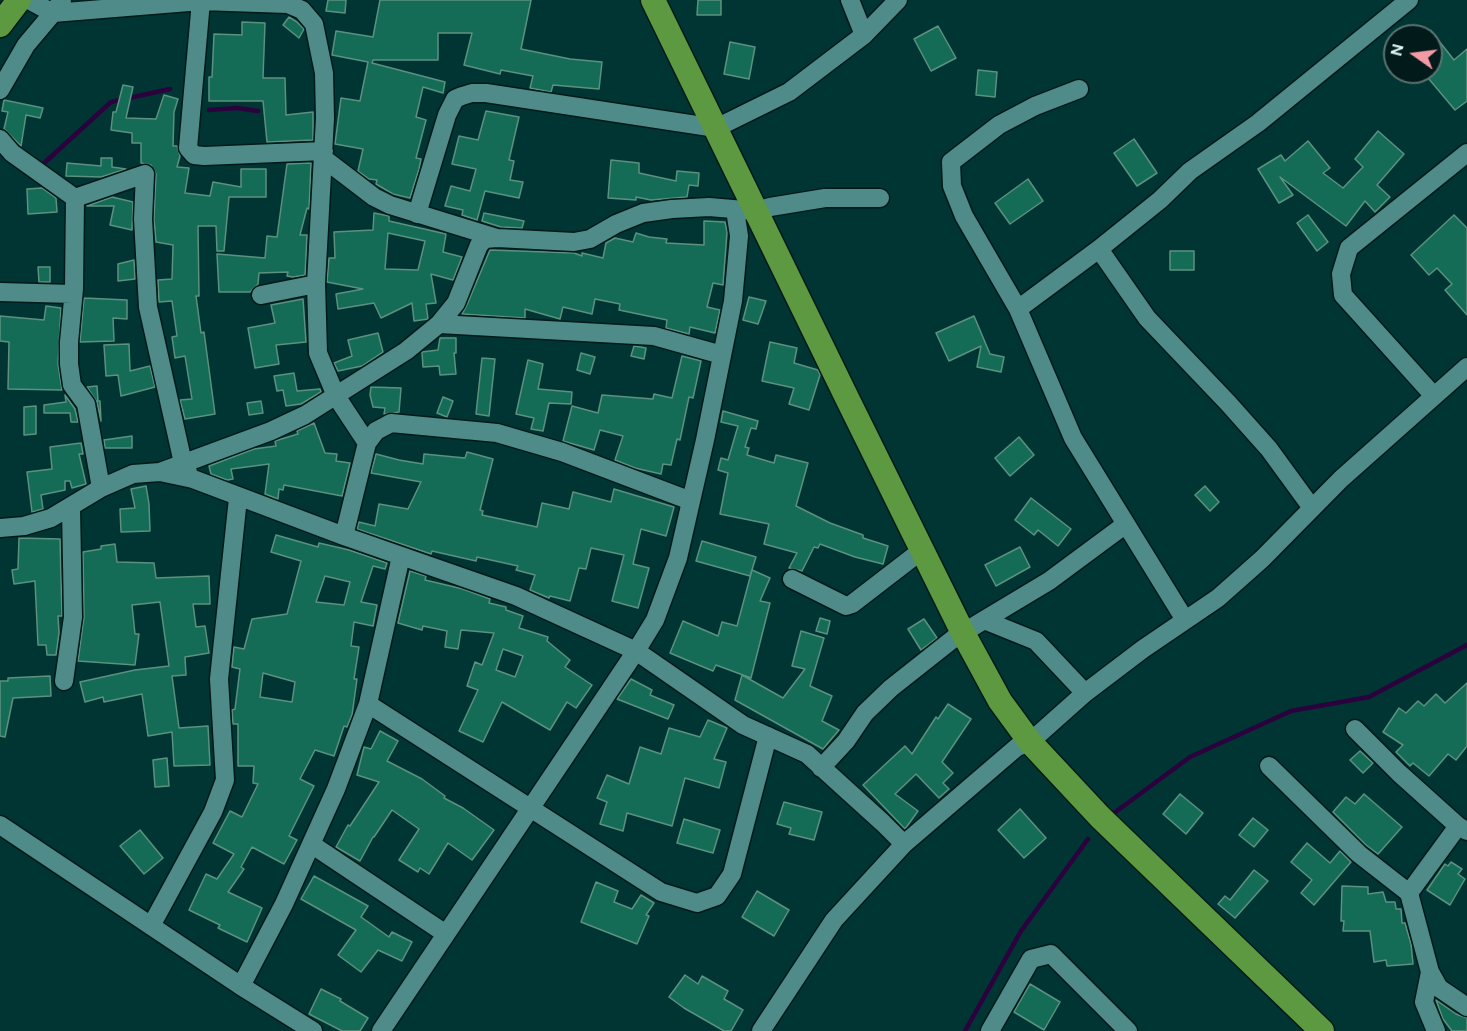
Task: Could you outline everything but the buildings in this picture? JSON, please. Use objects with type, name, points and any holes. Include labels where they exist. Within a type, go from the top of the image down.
[{"type":"main road","points":[[0,25],[19,0]]},
{"type":"main road","points":[[645,0],[709,127]]},
{"type":"main road","points":[[653,0],[745,210],[913,557],[1024,745],[1098,836],[1303,1031]]},
{"type":"main road","points":[[745,210],[958,636]]},
{"type":"main road","points":[[1024,745],[1322,1031]]},
{"type":"street","points":[[29,0],[57,7],[201,1],[288,4],[302,10],[314,24],[324,73],[325,118],[316,284],[318,353],[336,396],[367,443]]},
{"type":"street","points":[[850,0],[864,34]]},
{"type":"street","points":[[417,214],[447,115],[455,99],[472,93],[486,93],[709,127],[789,92],[864,34],[898,0]]},
{"type":"street","points":[[1018,309],[1099,249],[1160,200],[1190,171],[1258,123],[1409,0]]},
{"type":"street","points":[[201,1],[188,148],[194,155],[323,154],[374,197],[390,206],[497,238]]},
{"type":"street","points":[[0,90],[26,45],[57,7]]},
{"type":"street","points":[[1079,89],[1035,105],[999,125],[951,162],[952,186],[964,216],[1018,309],[1073,438],[1185,620]]},
{"type":"street","points":[[0,139],[12,153],[75,198]]},
{"type":"street","points":[[1434,396],[1343,294],[1341,274],[1349,248],[1467,153]]},
{"type":"street","points":[[75,198],[146,174],[143,219],[148,308],[183,463],[193,479]]},
{"type":"street","points":[[75,198],[69,364],[72,385],[86,404],[101,488]]},
{"type":"street","points":[[160,472],[271,431],[305,415],[406,351],[439,324],[456,303],[479,245],[485,239],[574,242],[590,239],[644,213],[709,207],[745,210],[825,198],[880,198]]},
{"type":"street","points":[[381,1031],[636,651],[654,620],[678,558],[691,501],[733,301],[739,236],[745,210]]},
{"type":"street","points":[[1099,249],[1147,318],[1262,442],[1312,508]]},
{"type":"street","points":[[261,295],[316,284]]},
{"type":"street","points":[[0,292],[73,294]]},
{"type":"street","points":[[439,324],[654,336],[722,355]]},
{"type":"street","points":[[760,1031],[834,920],[904,844],[1085,693],[1227,590],[1262,559],[1341,479],[1467,367]]},
{"type":"street","points":[[344,536],[367,443],[376,431],[391,423],[497,433],[562,452],[691,501]]},
{"type":"street","points":[[0,528],[24,526],[51,518],[101,488],[133,474],[160,472],[193,479],[238,498],[516,596],[636,651],[743,725],[807,754],[904,844]]},
{"type":"street","points":[[151,926],[213,812],[225,780],[219,679],[238,498]]},
{"type":"street","points":[[64,681],[73,617],[71,507]]},
{"type":"street","points":[[821,768],[846,741],[865,713],[891,688],[958,636],[1049,581],[1126,524]]},
{"type":"street","points":[[241,986],[284,904],[336,789],[368,704],[401,556]]},
{"type":"street","points":[[792,579],[846,606],[852,604],[913,557]]},
{"type":"street","points":[[984,620],[1036,641],[1085,693]]},
{"type":"street","points":[[368,704],[661,892],[697,903],[717,896],[732,874],[768,736]]},
{"type":"street","points":[[1355,729],[1399,773],[1463,829],[1408,893]]},
{"type":"street","points":[[1269,766],[1359,854],[1408,893],[1430,972],[1439,988],[1467,1007]]},
{"type":"street","points":[[0,825],[241,986],[313,1031]]},
{"type":"street","points":[[311,844],[446,934]]},
{"type":"street","points":[[990,1031],[1031,959],[1051,954],[1128,1031]]},
{"type":"street","points":[[1430,972],[1424,1002],[1436,1031]]},
{"type":"waterway","points":[[42,165],[111,102],[170,89]]},
{"type":"waterway","points":[[209,110],[237,108],[258,111]]},
{"type":"waterway","points":[[1110,816],[1190,757],[1291,711],[1369,697],[1467,645]]},
{"type":"waterway","points":[[965,1031],[1021,931],[1088,839]]}]
